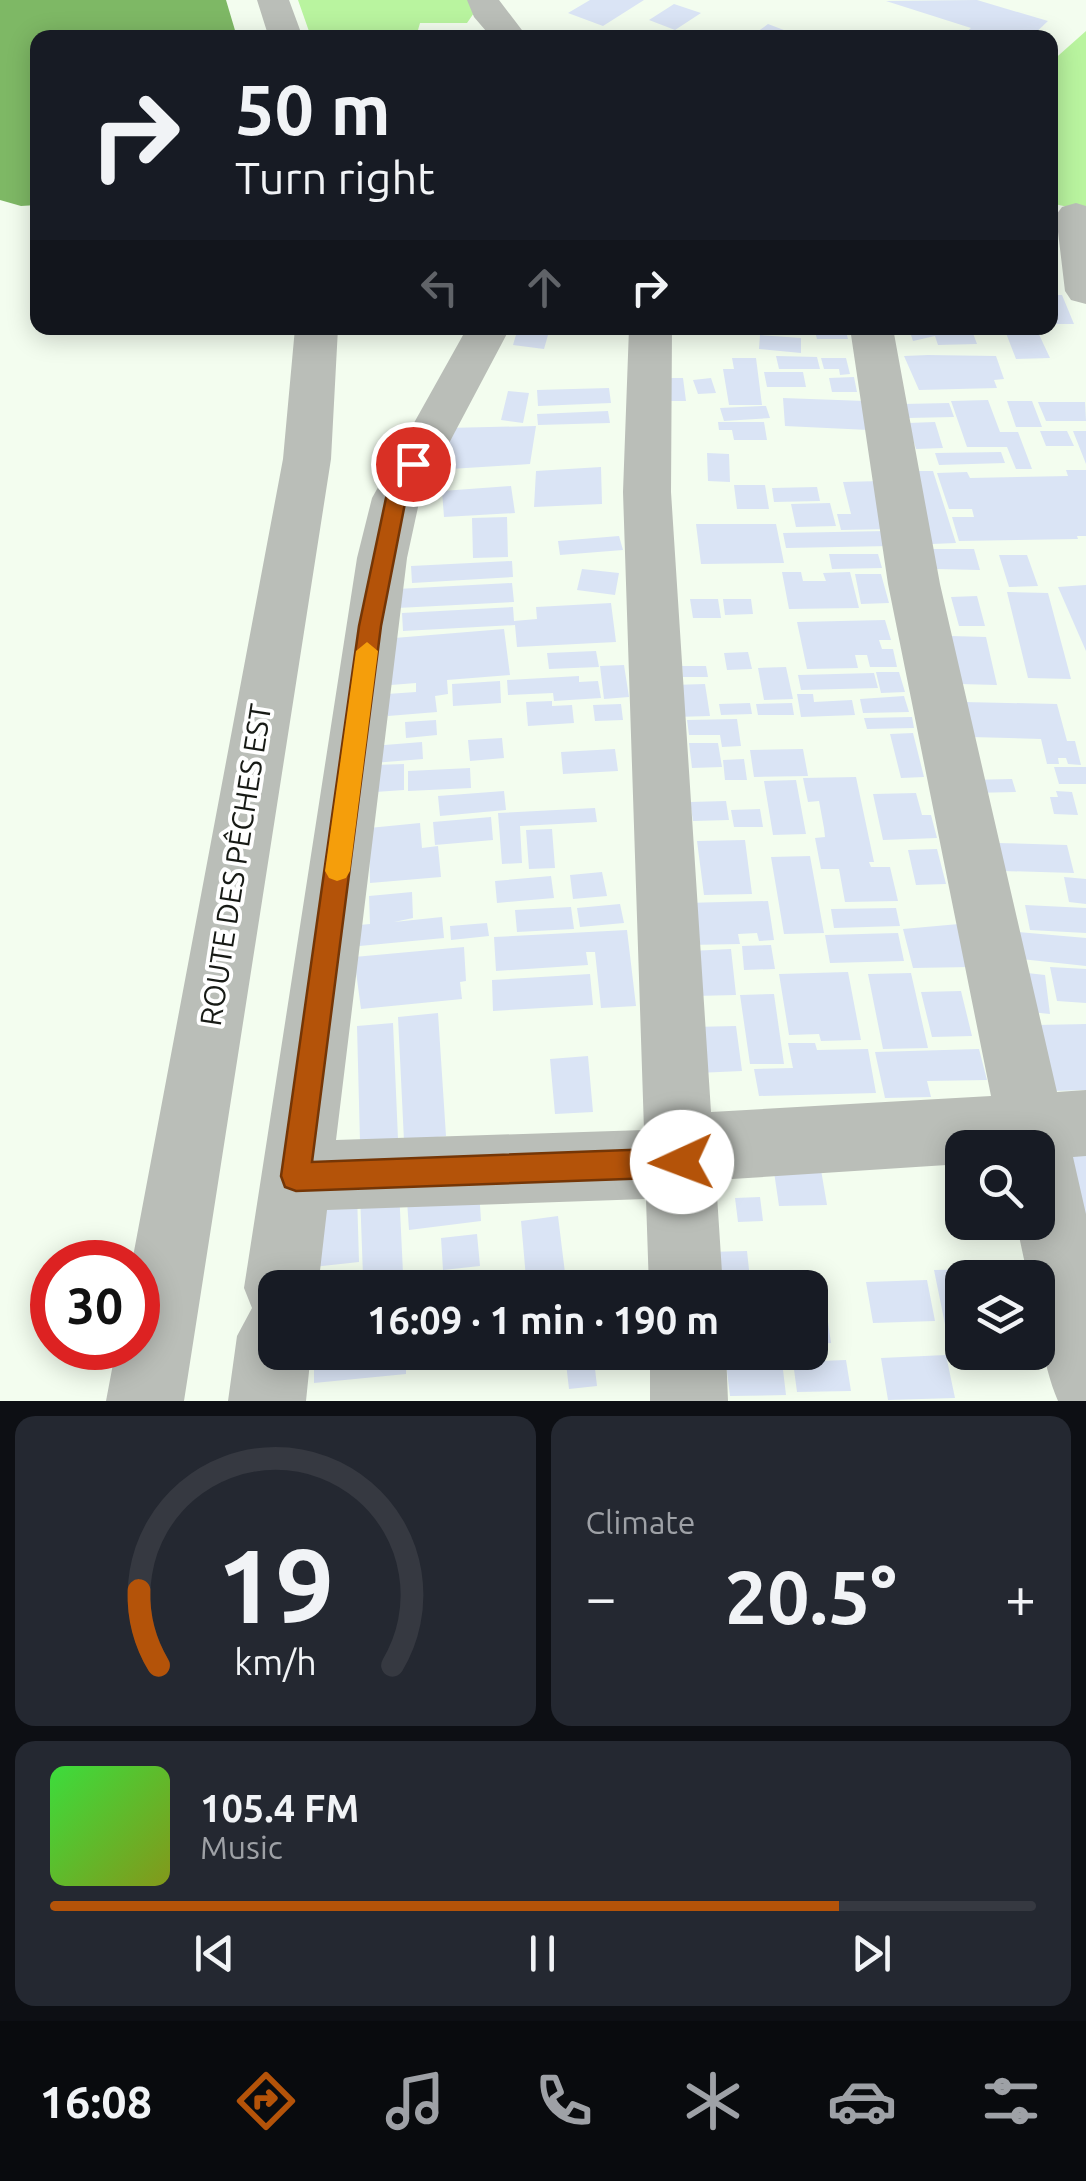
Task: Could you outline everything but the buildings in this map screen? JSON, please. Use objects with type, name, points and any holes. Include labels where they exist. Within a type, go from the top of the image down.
[{"type":"street","points":[[272,0],[283,30]]},
{"type":"street","points":[[484,0],[504,30]]},
{"type":"street","points":[[1071,214],[1086,291]]},
{"type":"street","name":"ROUTE DES PÊCHES EST","points":[[145,1401],[307,459],[316,335]]},
{"type":"street","points":[[283,1270],[370,626],[386,543],[396,498],[484,335]]},
{"type":"street","points":[[650,335],[645,416],[647,492],[685,1270]]},
{"type":"street","points":[[873,335],[914,584],[944,735],[1060,1123],[1086,1376]]},
{"type":"street","points":[[296,1176],[681,1155],[1060,1123]]},
{"type":"street","points":[[266,1401],[270,1370]]},
{"type":"street","points":[[688,1370],[689,1401]]},
{"type":"shaded area","points":[[0,0],[226,0],[235,30],[30,30],[30,205],[0,200]]},
{"type":"shaded area","points":[[298,0],[470,0],[476,10],[467,23],[420,23],[418,30],[309,30]]},
{"type":"shaded area","points":[[1086,31],[1086,211],[1058,205],[1058,56]]},
{"type":"slow traffic","points":[[337,871],[367,651]]},
{"type":"route","points":[[413,464],[396,498],[370,626],[296,1176],[682,1162]]}]
